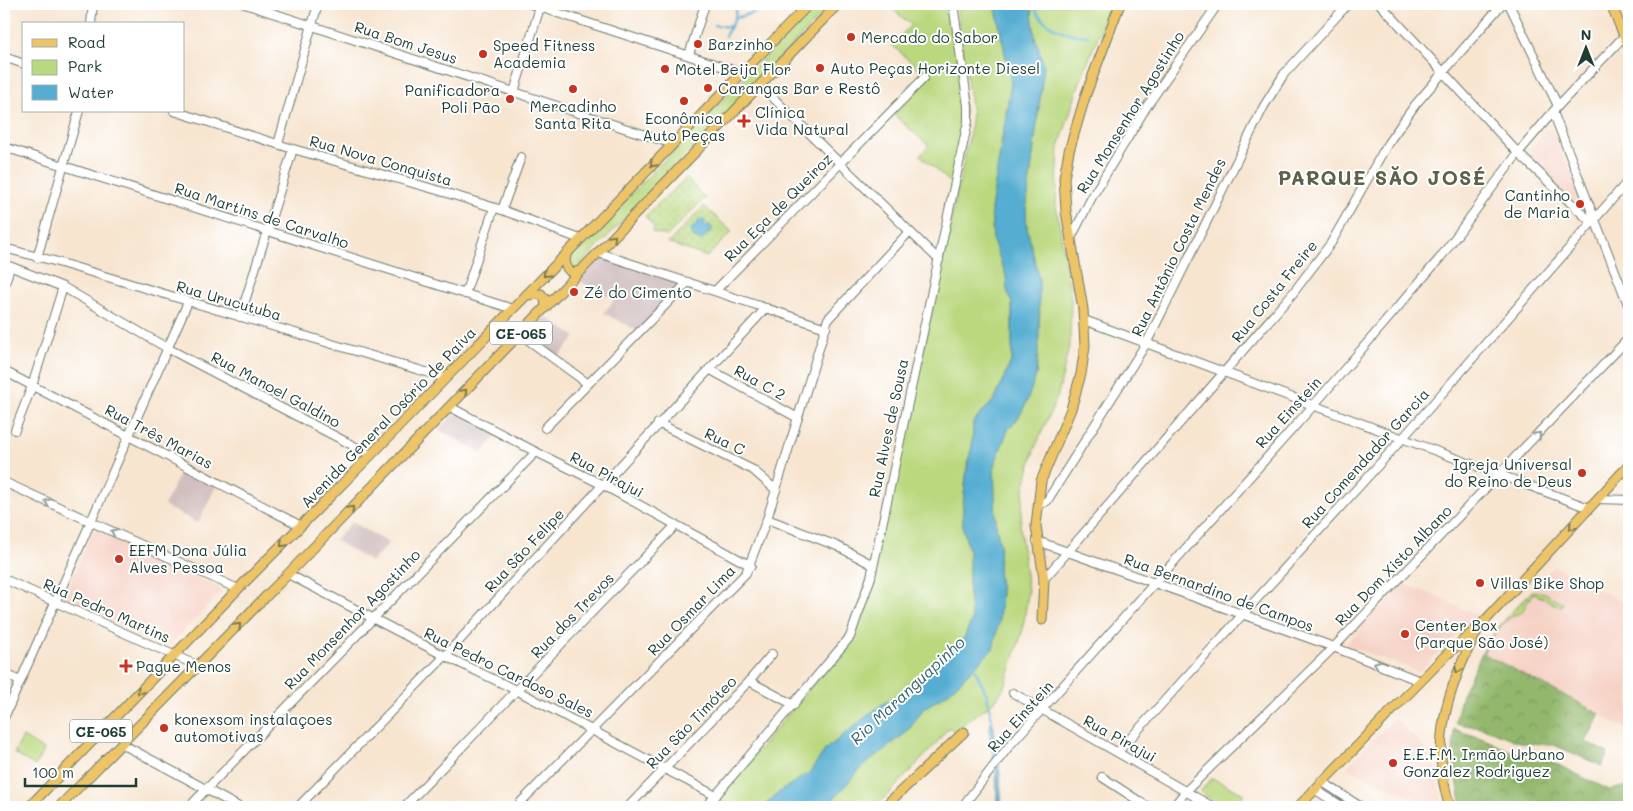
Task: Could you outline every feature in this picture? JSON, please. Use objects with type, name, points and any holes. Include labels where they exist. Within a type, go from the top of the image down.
[{"type":"main road","name":"Avenida General Osório de Paiva","points":[[29,807],[238,589],[371,455],[809,4]]},
{"type":"main road","name":"CE-065","points":[[59,807],[288,574],[838,4]]},
{"type":"main road","points":[[1042,620],[1044,579],[1036,541],[1041,481],[1048,460],[1062,431],[1081,374],[1086,346],[1084,320],[1070,238],[1064,178],[1069,151],[1086,94],[1120,4]]},
{"type":"main road","points":[[1611,4],[1627,33],[1629,48]]},
{"type":"main road","points":[[566,254],[565,263],[567,269],[573,273],[582,270]]},
{"type":"main road","points":[[526,295],[540,294],[545,299],[546,307]]},
{"type":"main road","points":[[1298,807],[1314,788],[1420,681],[1480,626],[1629,465]]},
{"type":"main road","points":[[1450,807],[1442,763],[1443,725],[1446,705],[1457,672],[1480,626]]},
{"type":"main road","points":[[884,807],[964,732]]},
{"type":"street","points":[[91,22],[93,4]]},
{"type":"street","name":"Rua Bom Jesus","points":[[245,4],[673,144]]},
{"type":"street","points":[[278,144],[318,4]]},
{"type":"street","points":[[530,4],[540,5],[742,73]]},
{"type":"street","points":[[688,55],[704,4]]},
{"type":"street","name":"Rua Alves de Sousa","points":[[706,807],[850,637],[873,565],[968,121],[968,106],[953,4]]},
{"type":"street","name":"Rua Monsenhor Agostinho","points":[[1070,238],[1146,106],[1218,4]]},
{"type":"street","name":"Rua Antônio Costa Mendes","points":[[1038,505],[1047,501],[1146,342],[1264,106],[1284,74],[1348,4]]},
{"type":"street","points":[[1380,4],[1518,153],[1593,220]]},
{"type":"street","name":"Rua Costa Freire","points":[[1044,579],[1293,293],[1322,255],[1388,143],[1415,105],[1502,4]]},
{"type":"street","points":[[1508,4],[1556,109],[1593,220],[1629,307]]},
{"type":"street","points":[[514,92],[540,5]]},
{"type":"street","name":"Rua Einstein","points":[[962,807],[1000,758],[1313,406],[1440,258],[1518,153],[1627,33]]},
{"type":"street","points":[[4,57],[22,63]]},
{"type":"street","name":"Rua Eça de Queiroz","points":[[715,291],[924,78]]},
{"type":"street","points":[[760,85],[939,260]]},
{"type":"street","points":[[37,258],[79,112]]},
{"type":"street","name":"Rua Nova Conquista","points":[[177,112],[292,149],[498,209],[580,239]]},
{"type":"street","name":"Rua Martins de Carvalho","points":[[4,147],[513,309]]},
{"type":"street","points":[[240,317],[292,149]]},
{"type":"street","points":[[465,294],[498,209],[521,157]]},
{"type":"street","name":"Rua Comendador Garcia","points":[[1118,752],[1402,439],[1629,180]]},
{"type":"street","name":"Rua Osmar Lima","points":[[516,807],[751,566],[767,520],[828,319],[909,232]]},
{"type":"street","name":"Rua Urucutuba","points":[[4,248],[446,378]]},
{"type":"street","points":[[599,252],[826,328]]},
{"type":"street","points":[[22,271],[28,256]]},
{"type":"street","points":[[4,287],[7,265]]},
{"type":"street","name":"Rua Manoel Galdino","points":[[7,265],[63,287],[167,348],[371,455]]},
{"type":"street","points":[[545,428],[688,282]]},
{"type":"street","points":[[15,430],[32,386],[63,287]]},
{"type":"street","points":[[4,718],[188,302]]},
{"type":"street","name":"Rua São Felipe","points":[[298,807],[445,656],[766,308]]},
{"type":"street","points":[[1084,320],[1589,508]]},
{"type":"street","points":[[520,334],[588,383]]},
{"type":"street","name":"Rua Dom Xisto Albano","points":[[1173,807],[1186,791],[1334,647],[1629,338]]},
{"type":"street","name":"Rua C 2","points":[[708,370],[798,418]]},
{"type":"street","name":"Rua Três Marias","points":[[4,371],[301,526]]},
{"type":"street","name":"Rua Pirajui","points":[[450,407],[536,452],[603,484],[675,526],[751,566]]},
{"type":"street","name":"Rua C","points":[[658,423],[753,470],[776,490]]},
{"type":"street","name":"Rua Monsenhor Agostinho","points":[[189,807],[536,452]]},
{"type":"street","points":[[4,482],[238,589]]},
{"type":"street","points":[[1598,499],[1629,500]]},
{"type":"street","points":[[767,520],[837,546],[873,565]]},
{"type":"street","name":"Rua dos Trevos","points":[[404,807],[675,526]]},
{"type":"street","name":"Rua Bernardino de Campos","points":[[1036,541],[1068,551],[1242,616],[1334,647],[1420,681]]},
{"type":"street","name":"Rua Pedro Cardoso Sales","points":[[288,574],[371,619],[518,690],[716,796]]},
{"type":"street","name":"Rua Pedro Martins","points":[[4,578],[198,666]]},
{"type":"street","name":"Rua São Timóteo","points":[[628,807],[772,654]]},
{"type":"street","points":[[4,672],[20,682]]},
{"type":"street","points":[[749,680],[794,705]]},
{"type":"street","name":"Rua Pirajui","points":[[1013,692],[1043,711],[1213,807]]},
{"type":"street","points":[[122,744],[239,807]]},
{"type":"street","points":[[1102,777],[1148,807]]},
{"type":"street","points":[[1321,781],[1361,807]]},
{"type":"street","points":[[1314,788],[1343,807]]},
{"type":"shaded area","points":[[1546,130],[1553,130],[1581,197],[1574,202],[1528,156],[1530,149]]},
{"type":"shaded area","points":[[602,256],[685,284],[640,332],[604,313],[615,299],[579,281]]},
{"type":"shaded area","points":[[544,316],[576,337],[557,358],[526,335]]},
{"type":"shaded area","points":[[458,414],[497,435],[482,453],[439,430],[453,415]]},
{"type":"shaded area","points":[[183,466],[217,484],[198,523],[164,506]]},
{"type":"shaded area","points":[[352,522],[389,543],[371,562],[335,540]]},
{"type":"shaded area","name":"EEFM Dona Júlia Alves Pessoa","points":[[94,529],[221,589],[221,592],[169,646],[63,599]]},
{"type":"shaded area","points":[[1554,566],[1629,605],[1629,730],[1482,653],[1491,636],[1507,616]]},
{"type":"shaded area","name":"Center Box (Parque São José)","points":[[1403,584],[1450,601],[1449,604],[1477,614],[1419,672],[1346,645],[1370,616]]},
{"type":"shaded area","name":"E.E.F.M. Irmão Urbano González Rodriguez","points":[[1394,718],[1434,757],[1442,807],[1435,807],[1346,768]]},
{"type":"green space","points":[[817,4],[832,4],[577,268],[571,269],[569,258]]},
{"type":"green space","points":[[887,4],[950,4],[965,114],[952,184],[920,155],[929,146],[893,114],[928,77],[892,45],[911,25]]},
{"type":"green space","points":[[956,4],[995,4],[1011,83],[991,209],[993,241],[1006,275],[1007,290],[1012,304],[1012,359],[995,399],[973,422],[972,446],[967,467],[963,505],[963,528],[969,551],[969,594],[972,620],[963,640],[945,655],[928,674],[877,708],[826,749],[809,773],[782,790],[763,807],[711,807],[851,639],[908,423],[970,132],[972,113]]},
{"type":"green space","points":[[1031,4],[1107,4],[1101,29],[1079,84],[1059,147],[1056,205],[1071,298],[1070,342],[1058,395],[1034,450],[1024,489],[1020,526],[1028,592],[1023,629],[1005,686],[995,701],[954,731],[949,727],[933,747],[876,807],[826,807],[863,766],[907,732],[924,708],[948,693],[993,649],[1001,595],[998,570],[1000,544],[996,527],[994,465],[1008,430],[1019,417],[1027,401],[1036,375],[1040,312],[1038,296],[1039,279],[1027,228],[1026,211],[1044,66],[1035,37]]},
{"type":"green space","points":[[686,178],[705,198],[667,236],[652,232],[654,227],[645,216]]},
{"type":"green space","points":[[704,206],[732,232],[707,257],[668,243]]},
{"type":"green space","points":[[1532,591],[1544,593],[1563,603],[1560,607],[1533,593],[1521,613],[1509,618],[1504,623],[1482,653],[1487,644],[1511,613]]},
{"type":"green space","points":[[1482,653],[1600,714],[1586,742],[1608,753],[1602,766],[1552,744],[1522,743],[1486,729],[1455,723],[1462,694]]},
{"type":"green space","points":[[1454,729],[1484,739],[1530,760],[1550,761],[1609,790],[1629,786],[1629,807],[1462,807],[1453,757]]},
{"type":"green space","points":[[23,737],[44,750],[35,766],[14,753]]},
{"type":"green space","points":[[1212,778],[1244,794],[1235,807],[1223,807],[1200,792]]},
{"type":"water","name":"Rio Maranguapinho","points":[[995,4],[1031,4],[1035,37],[1044,66],[1026,211],[1027,228],[1039,279],[1039,341],[1036,375],[1027,401],[1019,417],[1008,430],[994,465],[996,527],[1000,544],[998,570],[1001,595],[999,622],[993,649],[948,693],[924,708],[907,732],[863,766],[826,807],[763,807],[782,790],[809,773],[826,749],[877,708],[928,674],[945,655],[963,640],[972,620],[969,594],[969,551],[963,528],[963,505],[967,467],[972,446],[973,422],[995,399],[1012,359],[1012,304],[1007,290],[1006,275],[993,241],[991,209],[1011,83]]},
{"type":"water","points":[[702,218],[706,222],[704,225],[709,224],[713,229],[701,241],[692,237],[690,230]]},
{"type":"water","points":[[992,719],[999,754],[994,759],[990,734]]},
{"type":"water","points":[[999,762],[1002,807],[997,807],[996,766]]},
{"type":"waterway","points":[[1033,4],[1036,12],[1048,24],[1071,34],[1088,36]]},
{"type":"waterway","points":[[736,10],[735,18],[753,13]]},
{"type":"waterway","points":[[725,36],[735,18]]},
{"type":"waterway","points":[[714,25],[731,27]]},
{"type":"waterway","points":[[973,665],[987,695],[992,721]]},
{"type":"place","name":"Mercado do Sabor","points":[[851,37]]},
{"type":"place","name":"Barzinho","points":[[698,44]]},
{"type":"place","name":"Speed Fitness Academia","points":[[483,54]]},
{"type":"place","name":"Auto Peças Horizonte Diesel","points":[[820,68]]},
{"type":"place","name":"Motel Beija Flor","points":[[665,69]]},
{"type":"place","name":"Carangas Bar e Restô","points":[[708,88]]},
{"type":"place","name":"Mercadinho Santa Rita","points":[[573,89]]},
{"type":"place","name":"Panificadora Poli Pão","points":[[510,99]]},
{"type":"place","name":"Econômica Auto Peças","points":[[684,101]]},
{"type":"place","name":"Clínica Vida Natural","points":[[744,121]]},
{"type":"place","name":"Cantinho de Maria","points":[[1580,204]]},
{"type":"place","name":"Zé do Cimento","points":[[574,292]]},
{"type":"place","name":"Igreja Universal do Reino de Deus","points":[[1582,473]]},
{"type":"place","name":"EEFM Dona Júlia Alves Pessoa","points":[[119,559]]},
{"type":"place","name":"Villas Bike Shop","points":[[1480,583]]},
{"type":"place","name":"Center Box (Parque São José)","points":[[1405,634]]},
{"type":"place","name":"Pague Menos","points":[[126,666]]},
{"type":"place","name":"konexsom instalaçoes automotivas","points":[[164,728]]},
{"type":"place","name":"E.E.F.M. Irmão Urbano González Rodriguez","points":[[1393,763]]},
{"type":"district","name":"PARQUE SĂO JOSÉ","points":[[1382,177]]}]
